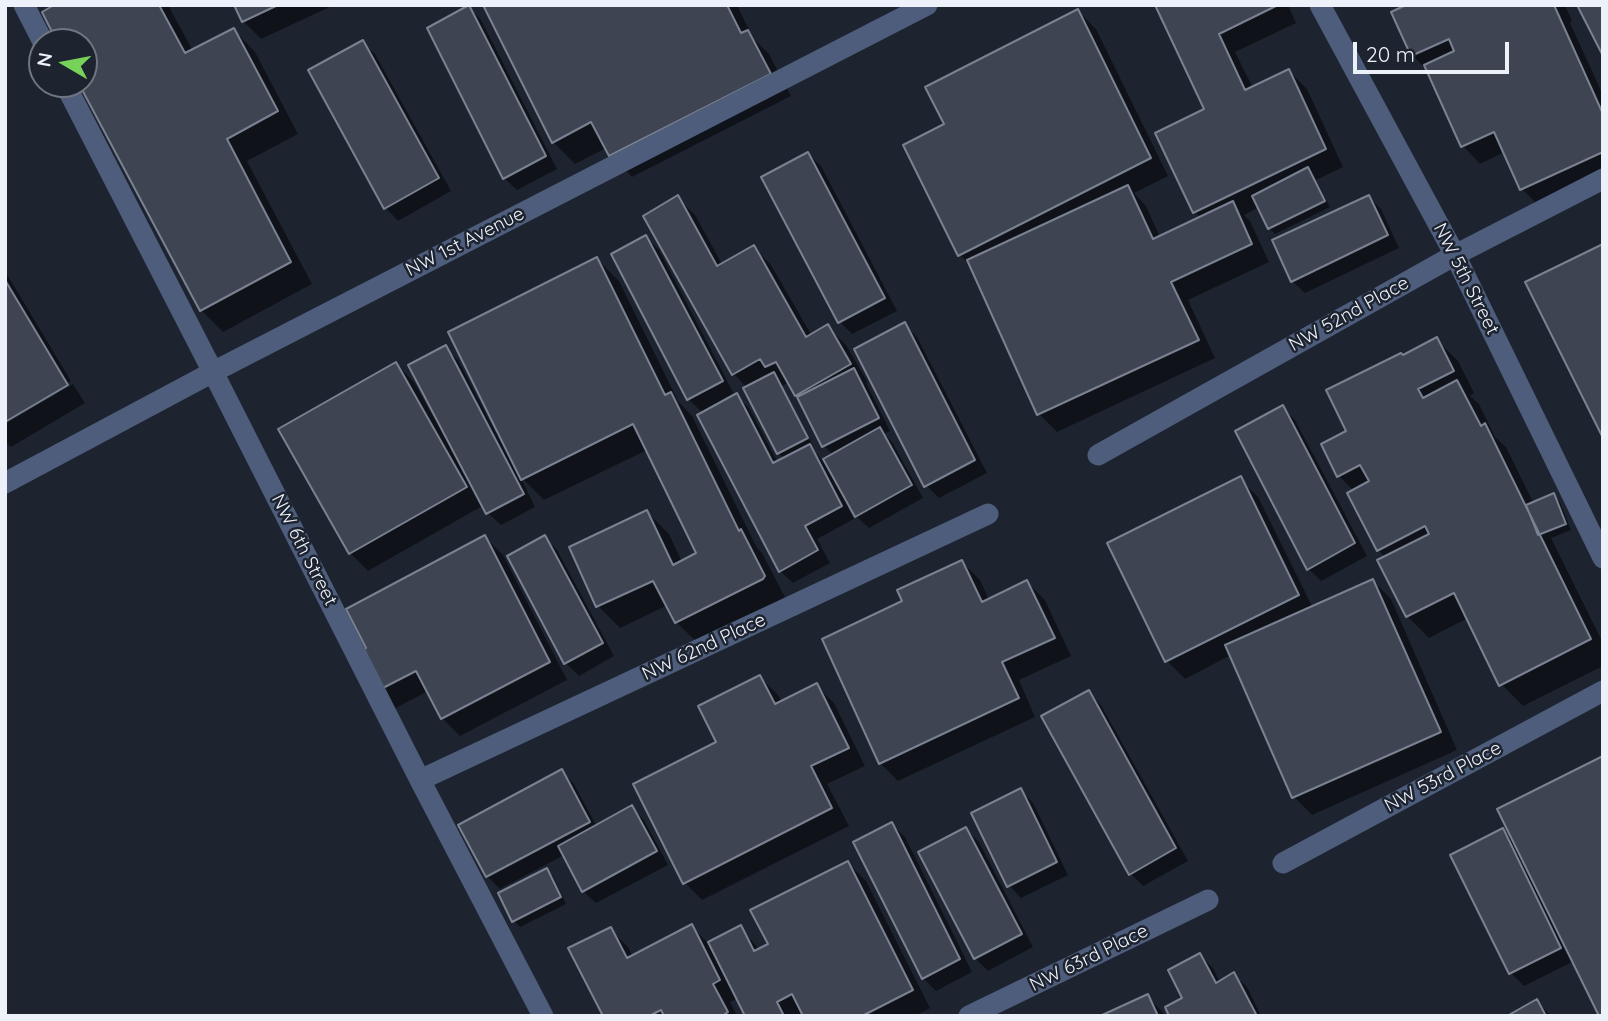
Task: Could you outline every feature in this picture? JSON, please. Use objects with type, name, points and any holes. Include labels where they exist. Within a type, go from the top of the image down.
[{"type":"street","points":[[24,5],[36,28]]},
{"type":"street","name":"NW 1st Avenue","points":[[5,483],[213,372],[927,5]]},
{"type":"street","name":"NW 5th Street","points":[[1320,5],[1455,255],[1603,558]]},
{"type":"street","name":"NW 6th Street","points":[[72,98],[419,780],[543,1016]]},
{"type":"street","name":"NW 52nd Place","points":[[1098,455],[1455,255],[1603,179]]},
{"type":"street","name":"NW 62nd Place","points":[[419,780],[988,514]]},
{"type":"street","name":"NW 53rd Place","points":[[1283,863],[1603,691]]},
{"type":"street","name":"NW 63rd Place","points":[[969,1016],[1208,900]]},
{"type":"building","points":[[54,5],[159,5],[185,53],[234,28],[278,111],[227,139],[291,262],[200,311],[86,98],[98,98],[98,28],[50,28],[42,12]]},
{"type":"building","points":[[234,5],[278,5],[242,22]]},
{"type":"building","points":[[469,5],[546,156],[503,179],[427,28]]},
{"type":"building","points":[[483,5],[727,5],[741,33],[748,30],[771,74],[609,156],[591,122],[552,143]]},
{"type":"building","points":[[1155,5],[1278,5],[1219,34],[1245,90],[1289,69],[1326,149],[1193,213],[1155,133],[1204,109]]},
{"type":"building","points":[[1406,5],[1554,5],[1603,114],[1603,152],[1520,190],[1494,132],[1461,147],[1424,65],[1454,51],[1449,39],[1411,56],[1391,12]]},
{"type":"building","points":[[1577,5],[1603,5],[1603,56]]},
{"type":"building","points":[[1078,9],[1151,158],[958,256],[903,145],[944,124],[925,87]]},
{"type":"building","points":[[363,40],[439,178],[384,209],[308,70]]},
{"type":"building","points":[[808,152],[885,298],[838,323],[761,177]]},
{"type":"building","points":[[1308,167],[1325,201],[1268,229],[1252,196]]},
{"type":"building","points":[[1128,185],[1153,239],[1233,201],[1252,244],[1171,282],[1199,340],[1037,415],[967,260]]},
{"type":"building","points":[[678,195],[717,266],[754,245],[806,337],[828,324],[851,364],[795,396],[776,362],[765,367],[760,359],[732,375],[643,216]]},
{"type":"building","points":[[1369,195],[1388,235],[1291,282],[1272,240]]},
{"type":"building","points":[[646,235],[723,381],[687,400],[611,254]]},
{"type":"building","points":[[1603,244],[1603,438],[1525,282]]},
{"type":"building","points":[[597,257],[665,395],[671,392],[739,531],[741,529],[765,576],[675,623],[653,581],[596,607],[569,547],[647,510],[673,565],[696,553],[633,424],[521,480],[448,332]]},
{"type":"building","points":[[5,280],[68,385],[5,422]]},
{"type":"building","points":[[905,322],[975,460],[924,487],[854,349]]},
{"type":"building","points":[[1437,337],[1454,371],[1418,389],[1423,398],[1457,380],[1481,426],[1485,423],[1591,639],[1499,686],[1454,593],[1406,617],[1377,560],[1429,534],[1425,526],[1377,551],[1347,493],[1369,481],[1360,465],[1337,477],[1321,444],[1346,431],[1326,390]]},
{"type":"building","points":[[446,345],[524,494],[486,514],[408,365]]},
{"type":"building","points":[[396,362],[467,487],[349,554],[278,429]]},
{"type":"building","points":[[854,368],[879,418],[822,447],[797,397]]},
{"type":"building","points":[[774,372],[808,438],[777,454],[743,388]]},
{"type":"building","points":[[737,393],[773,463],[810,444],[842,506],[805,526],[818,550],[779,572],[697,415]]},
{"type":"building","points":[[1283,405],[1355,543],[1307,570],[1235,431]]},
{"type":"building","points":[[880,427],[912,485],[855,517],[823,459]]},
{"type":"building","points":[[1241,476],[1299,595],[1165,662],[1107,543]]},
{"type":"building","points":[[1554,493],[1566,524],[1538,535],[1526,505]]},
{"type":"building","points":[[485,535],[550,662],[441,719],[416,671],[377,691],[357,653],[366,648],[346,609]]},
{"type":"building","points":[[545,535],[603,643],[564,664],[507,556]]},
{"type":"building","points":[[962,560],[982,602],[1027,580],[1055,638],[1002,662],[1019,698],[879,764],[822,639],[902,601],[897,590]]},
{"type":"building","points":[[1373,579],[1441,732],[1292,798],[1225,645]]},
{"type":"building","points":[[760,675],[775,704],[817,683],[849,748],[811,766],[832,808],[683,884],[633,784],[716,742],[698,706]]},
{"type":"building","points":[[1089,690],[1176,848],[1129,875],[1041,716]]},
{"type":"building","points":[[1603,756],[1603,1016],[1599,1016],[1497,809]]},
{"type":"building","points":[[562,769],[590,822],[486,877],[458,825]]},
{"type":"building","points":[[1021,788],[1057,862],[1007,887],[971,813]]},
{"type":"building","points":[[632,805],[657,851],[582,892],[558,846]]},
{"type":"building","points":[[892,822],[960,959],[922,979],[853,842]]},
{"type":"building","points":[[966,827],[1022,934],[974,959],[918,852]]},
{"type":"building","points":[[1503,828],[1561,948],[1509,974],[1450,855]]},
{"type":"building","points":[[848,861],[913,990],[862,1016],[803,1016],[792,994],[777,1002],[784,1016],[745,1016],[708,942],[741,925],[754,951],[768,944],[750,910]]},
{"type":"building","points":[[547,868],[561,897],[512,922],[498,893]]},
{"type":"building","points":[[692,924],[720,980],[713,984],[728,1012],[722,1016],[664,1016],[661,1010],[653,1016],[603,1016],[568,948],[611,927],[627,958]]},
{"type":"building","points":[[1200,953],[1216,983],[1234,972],[1257,1016],[1169,1016],[1165,1007],[1182,998],[1168,970]]},
{"type":"building","points":[[1148,994],[1158,1016],[1100,1016]]},
{"type":"building","points":[[1537,999],[1546,1016],[1507,1016]]}]
